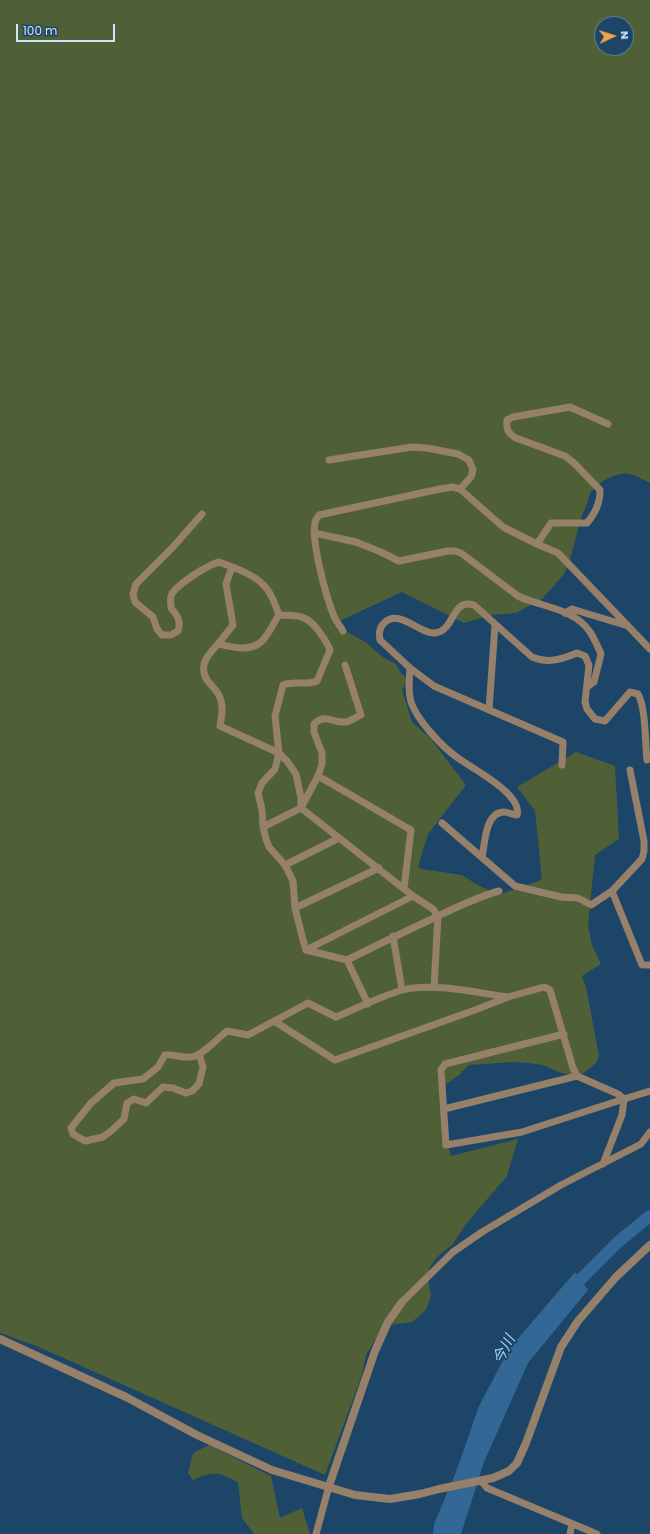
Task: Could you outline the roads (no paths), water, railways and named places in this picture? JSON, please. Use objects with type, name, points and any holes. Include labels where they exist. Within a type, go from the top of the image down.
[{"type":"street","points":[[537,544],[551,523],[587,523],[594,514],[600,499],[600,490],[574,463],[565,456],[509,434],[507,430],[507,420],[513,416],[570,407],[608,424]]},
{"type":"street","points":[[329,460],[412,447],[427,448],[458,454],[469,460],[473,470],[471,477],[460,489]]},
{"type":"street","points":[[343,631],[334,617],[326,593],[315,545],[315,521],[319,515],[452,487],[460,489],[503,527],[558,553],[650,649]]},
{"type":"street","points":[[202,514],[167,553],[136,584],[133,594],[135,602],[153,616],[157,629],[162,634],[171,635],[178,631],[180,624],[178,615],[171,608],[170,597],[174,590],[211,564],[219,562],[259,580],[267,588],[273,598],[279,615],[270,631],[261,642],[246,648],[235,648],[218,644]]},
{"type":"street","points":[[314,533],[356,542],[399,561],[455,551],[461,553],[518,596],[528,601],[565,613],[580,621],[590,631],[601,654],[594,682],[587,687]]},
{"type":"street","points":[[232,567],[226,584],[233,625],[207,656],[203,668],[206,678],[219,695],[223,711],[220,726],[279,753],[287,761],[296,774],[301,798],[301,808]]},
{"type":"street","points":[[562,765],[563,742],[434,686],[410,668],[380,640],[379,632],[381,626],[387,620],[394,618],[429,633],[436,633],[444,630],[458,609],[467,603],[474,605],[532,657],[541,661],[559,660],[577,653],[585,656],[589,665],[585,702],[587,709],[595,719],[604,721],[630,692],[638,694],[644,719],[647,760]]},
{"type":"street","points":[[565,613],[572,609],[628,626]]},
{"type":"street","points":[[279,615],[295,615],[309,619],[326,641],[330,650],[317,681],[311,684],[290,682],[283,685],[275,716],[279,753],[275,769],[262,783],[258,793],[262,810],[263,827],[269,847],[285,865],[293,881],[295,908],[306,950]]},
{"type":"street","points":[[489,710],[495,625]]},
{"type":"street","points":[[263,827],[301,808],[318,776],[322,764],[322,753],[314,732],[314,724],[320,719],[329,718],[346,722],[361,715],[345,665]]},
{"type":"street","points":[[410,668],[409,688],[412,703],[430,732],[457,758],[489,777],[503,789],[516,805],[518,812],[517,815],[504,812],[497,814],[490,820],[487,826],[482,857]]},
{"type":"street","points":[[442,823],[514,886],[561,897],[578,898],[591,905],[612,891],[642,860],[644,841],[630,770]]},
{"type":"street","points":[[318,776],[411,830],[404,888]]},
{"type":"street","points":[[301,808],[413,896],[433,909],[438,916],[434,987]]},
{"type":"street","points":[[285,865],[339,838]]},
{"type":"street","points":[[295,908],[379,868]]},
{"type":"street","points":[[306,950],[347,960],[393,936],[482,896],[499,891]]},
{"type":"street","points":[[612,891],[642,965],[650,965]]},
{"type":"street","points":[[306,950],[413,896]]},
{"type":"street","points":[[393,936],[402,990]]},
{"type":"street","points":[[347,960],[368,1004]]},
{"type":"street","points":[[199,1054],[203,1067],[202,1073],[199,1084],[192,1091],[186,1092],[163,1087],[146,1103],[134,1099],[127,1103],[124,1119],[103,1137],[85,1141],[72,1134],[71,1128],[75,1122],[91,1103],[114,1083],[143,1079],[158,1067],[165,1056],[172,1054],[192,1057],[199,1054],[226,1030],[248,1035],[308,1003],[336,1017],[402,990],[420,987],[434,987],[508,997]]},
{"type":"street","points":[[274,1021],[335,1060],[476,1010],[508,997],[544,987],[550,990],[573,1068],[577,1076]]},
{"type":"street","points":[[564,1034],[445,1064],[441,1070],[446,1145],[522,1132],[650,1091]]},
{"type":"street","points":[[444,1109],[577,1076],[618,1094],[624,1100]]},
{"type":"street","points":[[603,1164],[622,1115],[624,1100]]},
{"type":"street","points":[[316,1534],[330,1486],[375,1350],[388,1322],[402,1302],[453,1252],[482,1232],[561,1186],[641,1144],[650,1132]]},
{"type":"street","points":[[0,1339],[126,1397],[198,1435],[272,1470],[330,1486],[356,1495],[390,1499],[420,1494],[503,1475],[509,1471],[517,1463],[526,1444],[561,1348],[578,1321],[616,1277],[650,1245]]},
{"type":"street","points":[[481,1480],[487,1488],[597,1534]]},
{"type":"street","points":[[570,1534],[572,1524]]},
{"type":"water","points":[[575,1272],[588,1290],[528,1363],[484,1462],[461,1534],[433,1534],[434,1524],[456,1472],[479,1406],[509,1349]]},
{"type":"waterway","name":"今川","points":[[569,1291],[618,1242],[650,1216]]}]
